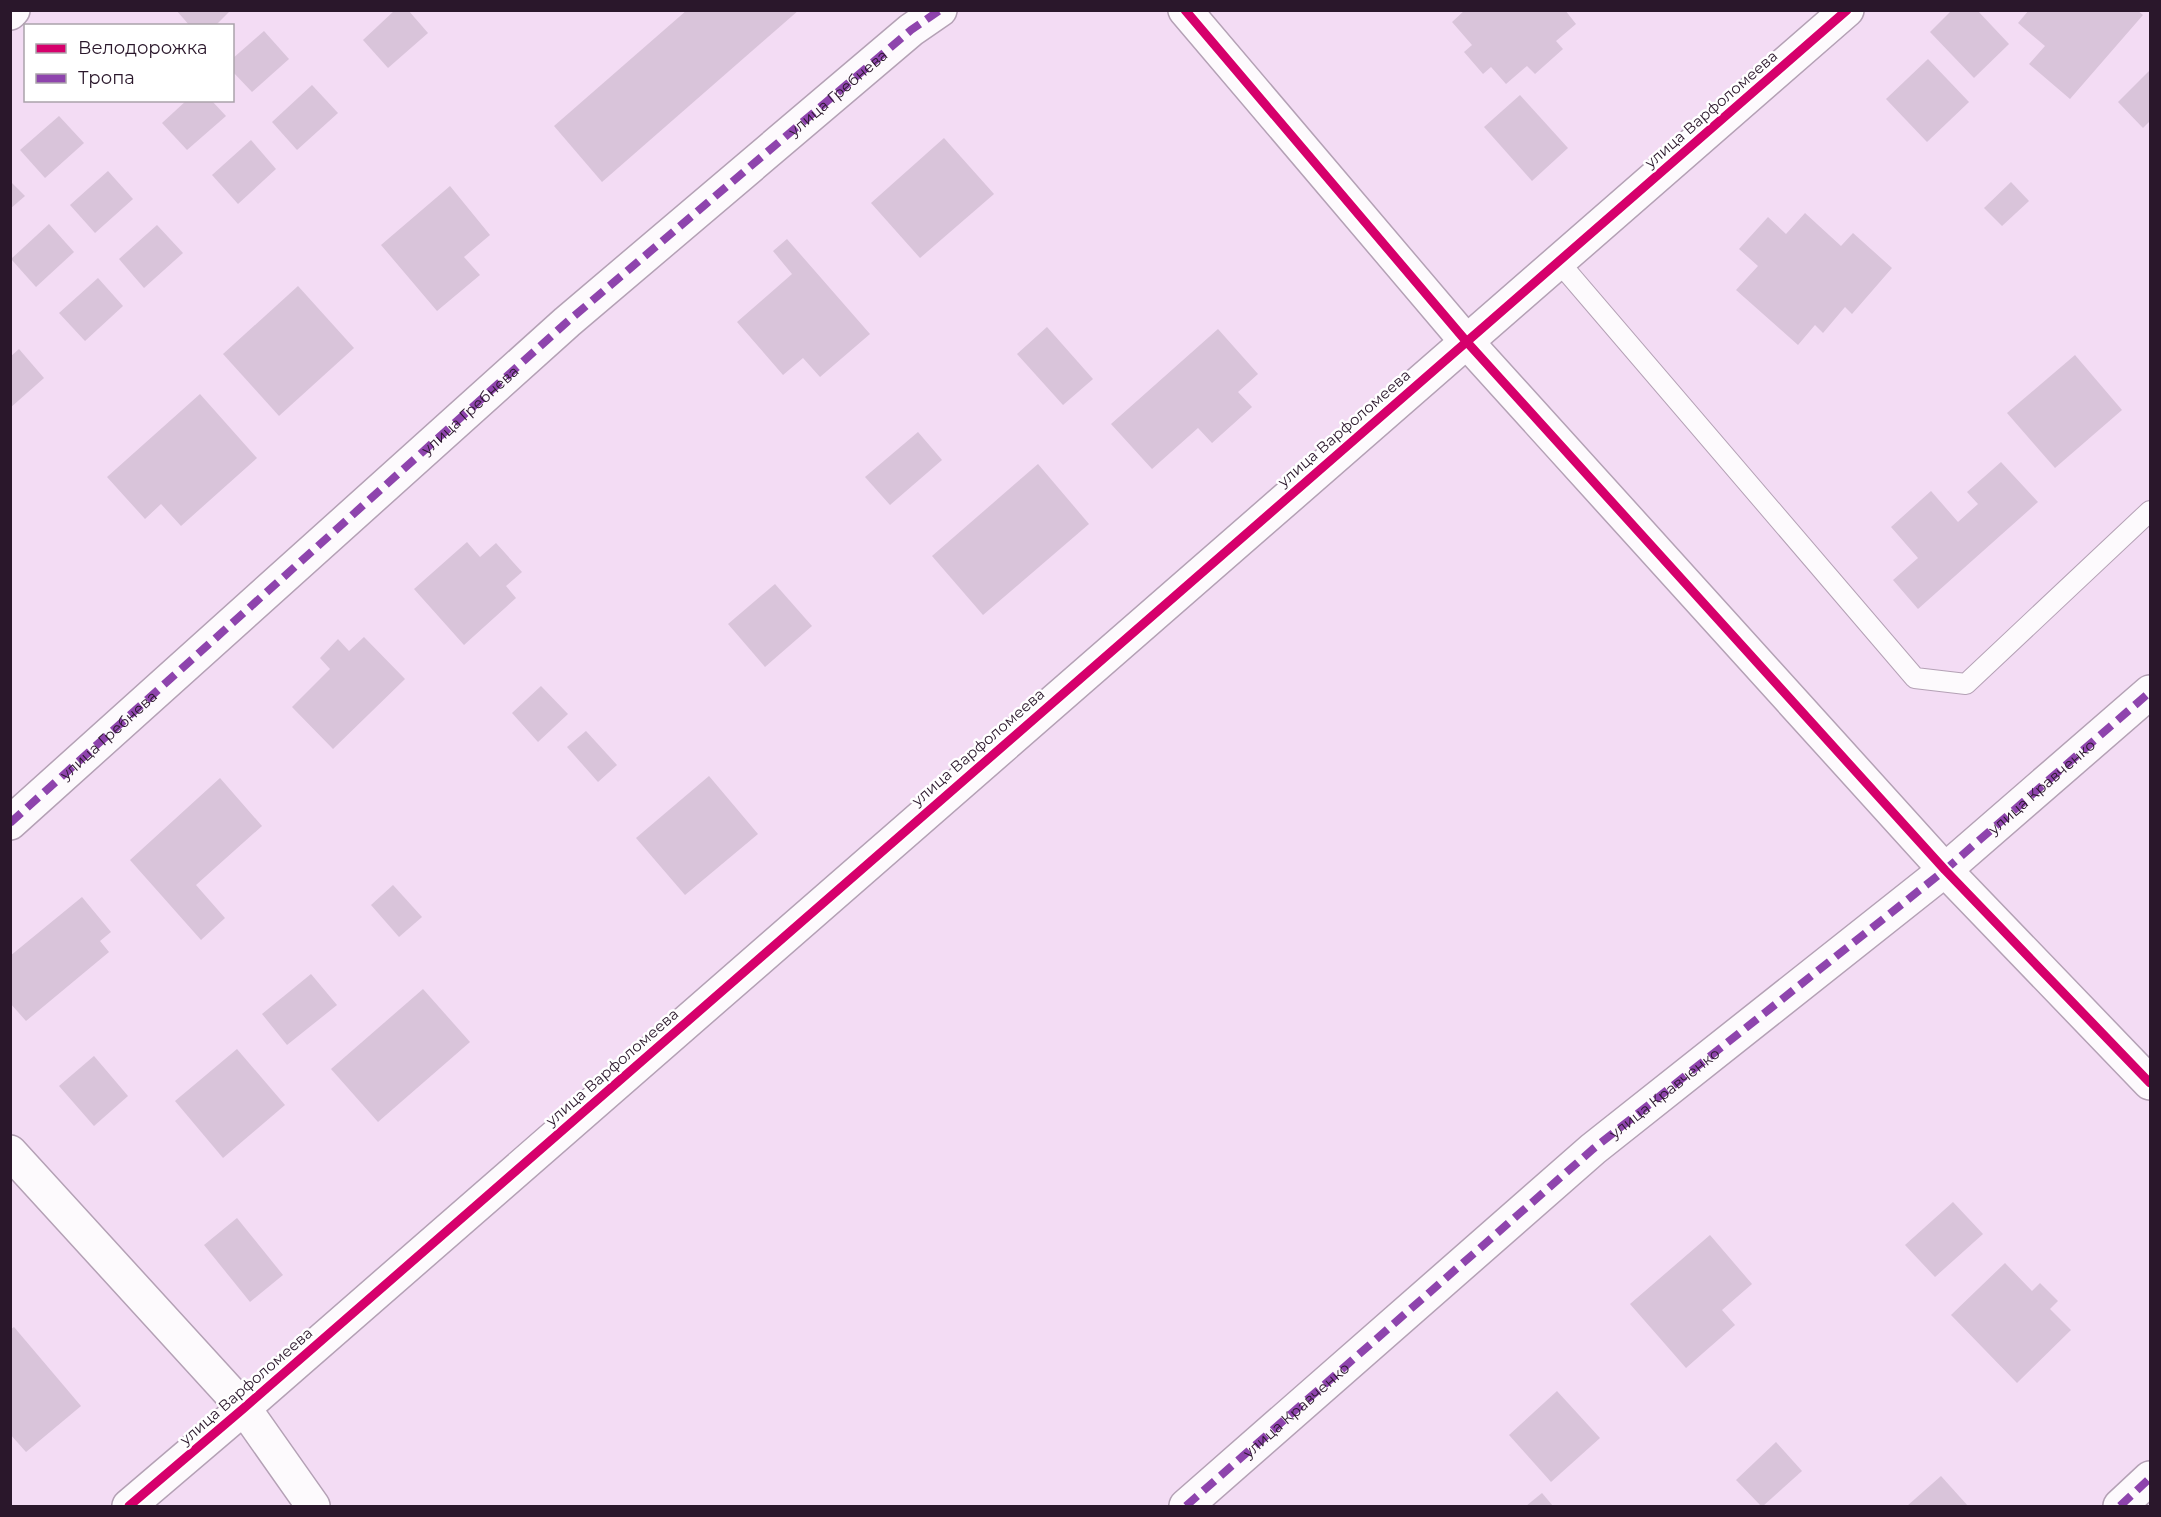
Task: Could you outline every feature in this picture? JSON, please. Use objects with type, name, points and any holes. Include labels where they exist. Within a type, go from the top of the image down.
[{"type":"street","name":"улица Гребнева","points":[[10,823],[567,322],[911,30],[940,10]]},
{"type":"street","points":[[1185,10],[1466,341],[1945,870],[2151,1083]]},
{"type":"street","name":"улица Варфоломеева","points":[[129,1506],[1847,10]]},
{"type":"street","name":"улица Кравченко","points":[[1186,1506],[1593,1149],[1945,870],[2151,693]]},
{"type":"street","points":[[10,1152],[244,1408],[313,1506]]},
{"type":"street","points":[[2120,1506],[2151,1478]]},
{"type":"lane","points":[[1558,261],[1915,678],[1966,684],[2151,511]]},
{"type":"building","points":[[176,10],[231,10],[217,24],[188,24]]},
{"type":"building","points":[[395,10],[408,10],[428,33],[388,68],[363,40]]},
{"type":"building","points":[[687,10],[799,10],[602,182],[554,126]]},
{"type":"building","points":[[1465,10],[1565,10],[1576,24],[1556,41],[1563,49],[1535,74],[1527,66],[1506,84],[1491,67],[1483,74],[1464,52],[1472,45],[1452,22]]},
{"type":"building","points":[[1952,10],[1977,10],[2009,44],[1974,78],[1930,32]]},
{"type":"building","points":[[2029,10],[2137,10],[2143,15],[2070,99],[2029,64],[2045,46],[2018,23]]},
{"type":"building","points":[[264,31],[289,59],[252,92],[234,73],[234,57]]},
{"type":"building","points":[[1928,59],[1969,102],[1927,142],[1886,99]]},
{"type":"building","points":[[2150,70],[2150,121],[2143,128],[2118,102]]},
{"type":"building","points":[[312,85],[338,113],[297,150],[272,122]]},
{"type":"building","points":[[1520,95],[1568,148],[1532,181],[1484,127]]},
{"type":"building","points":[[185,102],[213,102],[226,116],[187,150],[162,123]]},
{"type":"building","points":[[59,116],[84,143],[45,178],[20,150]]},
{"type":"building","points":[[944,138],[994,194],[920,258],[871,203]]},
{"type":"building","points":[[251,140],[276,169],[238,204],[212,175]]},
{"type":"building","points":[[108,171],[133,199],[95,233],[70,205]]},
{"type":"building","points":[[10,181],[25,196],[10,209]]},
{"type":"building","points":[[2011,182],[2029,201],[2002,226],[1984,208]]},
{"type":"building","points":[[450,186],[490,235],[464,257],[480,275],[437,311],[381,245]]},
{"type":"building","points":[[1805,213],[1841,246],[1853,233],[1892,268],[1852,314],[1845,307],[1823,333],[1815,325],[1798,345],[1736,290],[1758,266],[1739,249],[1768,217],[1786,234]]},
{"type":"building","points":[[49,224],[74,252],[36,287],[11,259]]},
{"type":"building","points":[[157,225],[183,253],[144,288],[119,259]]},
{"type":"building","points":[[787,239],[870,334],[820,377],[803,358],[783,375],[737,322],[792,274],[773,251]]},
{"type":"building","points":[[98,278],[123,306],[85,341],[59,313]]},
{"type":"building","points":[[298,286],[354,348],[279,416],[223,354]]},
{"type":"building","points":[[1047,327],[1093,379],[1063,405],[1017,354]]},
{"type":"building","points":[[1218,329],[1258,374],[1238,392],[1252,407],[1212,443],[1198,428],[1152,469],[1111,424]]},
{"type":"building","points":[[19,349],[44,378],[10,408],[10,357]]},
{"type":"building","points":[[2075,355],[2122,410],[2055,468],[2007,413]]},
{"type":"building","points":[[200,394],[257,458],[181,526],[161,504],[145,519],[107,477]]},
{"type":"building","points":[[918,432],[942,460],[890,505],[865,477]]},
{"type":"building","points":[[2001,462],[2038,502],[1918,609],[1893,580],[1918,558],[1891,527],[1931,491],[1958,522],[1978,504],[1967,492]]},
{"type":"building","points":[[1038,464],[1089,524],[983,615],[932,556]]},
{"type":"building","points":[[467,542],[480,557],[496,543],[522,572],[506,586],[516,598],[464,645],[414,589]]},
{"type":"building","points":[[775,584],[812,626],[765,667],[728,624]]},
{"type":"building","points":[[364,637],[405,679],[333,749],[292,707],[330,669],[320,658],[338,639],[349,651]]},
{"type":"building","points":[[541,686],[568,714],[538,742],[512,713]]},
{"type":"building","points":[[586,731],[617,765],[598,782],[567,747]]},
{"type":"building","points":[[709,776],[758,834],[685,895],[636,838]]},
{"type":"building","points":[[220,778],[262,826],[196,885],[225,918],[201,940],[130,860]]},
{"type":"building","points":[[393,885],[422,917],[399,937],[371,905]]},
{"type":"building","points":[[82,897],[111,932],[100,941],[109,952],[26,1021],[10,1003],[10,956]]},
{"type":"building","points":[[311,974],[337,1005],[287,1045],[262,1014]]},
{"type":"building","points":[[423,989],[470,1042],[378,1122],[331,1069]]},
{"type":"building","points":[[237,1049],[285,1105],[223,1158],[175,1101]]},
{"type":"building","points":[[94,1056],[128,1096],[94,1126],[59,1086]]},
{"type":"building","points":[[1953,1202],[1983,1234],[1935,1277],[1905,1245]]},
{"type":"building","points":[[237,1218],[283,1275],[250,1302],[204,1245]]},
{"type":"building","points":[[1710,1235],[1752,1284],[1722,1310],[1735,1325],[1686,1368],[1630,1304]]},
{"type":"building","points":[[2005,1263],[2032,1291],[2040,1283],[2058,1301],[2050,1309],[2071,1330],[2017,1383],[1951,1315]]},
{"type":"building","points":[[14,1327],[81,1406],[26,1452],[10,1434],[10,1330]]},
{"type":"building","points":[[1557,1391],[1600,1438],[1551,1482],[1509,1435]]},
{"type":"building","points":[[1776,1442],[1802,1471],[1761,1506],[1736,1480]]},
{"type":"building","points":[[1941,1476],[1968,1506],[1907,1506]]},
{"type":"building","points":[[1542,1493],[1553,1506],[1526,1506]]},
{"type":"marked path","points":[[10,823],[567,322],[911,30],[940,10]]},
{"type":"marked path","points":[[1186,1506],[1593,1149],[1945,870],[2150,692]]},
{"type":"marked path","points":[[2120,1506],[2150,1478]]},
{"type":"cycle path","points":[[1185,10],[1466,341],[1945,870],[2150,1083]]},
{"type":"cycle path","points":[[129,1506],[1847,10]]}]
